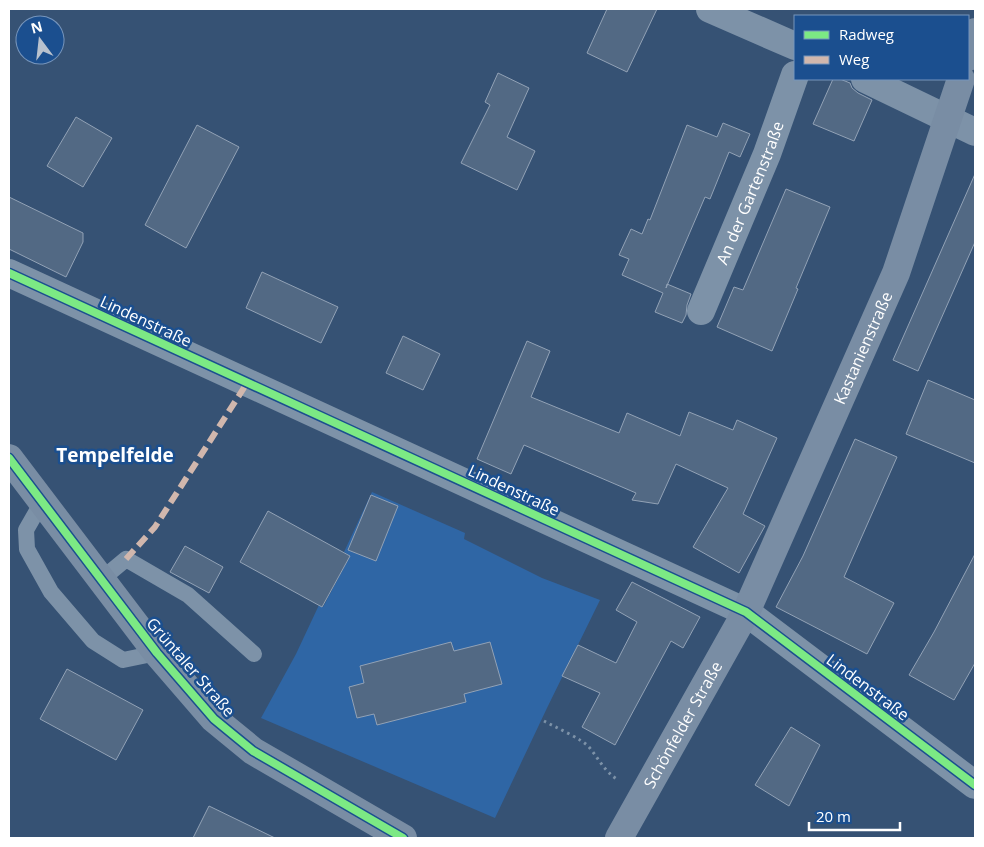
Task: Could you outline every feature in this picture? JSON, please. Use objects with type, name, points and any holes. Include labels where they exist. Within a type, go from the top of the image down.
[{"type":"street","points":[[710,9],[794,46]]},
{"type":"street","points":[[969,53],[975,32]]},
{"type":"street","name":"An der Gartenstraße","points":[[701,312],[767,154],[794,78]]},
{"type":"street","points":[[867,80],[975,132]]},
{"type":"street","name":"Kastanienstraße","points":[[746,612],[896,273],[961,80]]},
{"type":"street","name":"Lindenstraße","points":[[9,273],[746,612],[975,785]]},
{"type":"street","name":"Grüntaler Straße","points":[[9,458],[157,653],[214,719],[253,751],[403,838]]},
{"type":"street","name":"Schönfelder Straße","points":[[619,838],[746,612]]},
{"type":"lane","points":[[42,502],[26,530],[27,549],[51,592],[93,641],[124,660],[157,653]]},
{"type":"lane","points":[[102,579],[126,559],[188,595],[254,654]]},
{"type":"path","points":[[544,721],[588,746],[610,775],[644,795]]},
{"type":"shaded area","points":[[372,492],[465,533],[464,539],[542,578],[600,600],[495,818],[261,718],[296,654],[319,605],[323,607],[350,556],[344,552]]},
{"type":"building","points":[[607,9],[657,9],[627,72],[587,53]]},
{"type":"building","points":[[498,73],[529,88],[507,137],[535,151],[517,190],[461,163],[490,105],[485,102]]},
{"type":"building","points":[[833,80],[842,80],[850,83],[852,88],[858,93],[872,100],[854,141],[813,124]]},
{"type":"building","points":[[76,117],[112,138],[83,187],[47,166]]},
{"type":"building","points":[[723,123],[750,134],[740,157],[729,152],[710,199],[705,197],[668,284],[691,294],[682,323],[655,312],[663,293],[622,275],[629,259],[619,255],[631,229],[642,234],[648,219],[650,220],[687,125],[717,137]]},
{"type":"building","points":[[197,125],[239,147],[186,248],[145,225]]},
{"type":"building","points":[[975,174],[975,242],[918,371],[893,360]]},
{"type":"building","points":[[786,189],[830,207],[772,351],[717,327],[734,287],[743,290]]},
{"type":"building","points":[[9,197],[83,233],[83,242],[66,277],[9,249]]},
{"type":"building","points":[[262,272],[338,307],[321,343],[246,308]]},
{"type":"building","points":[[403,336],[440,354],[423,390],[386,373]]},
{"type":"building","points":[[527,341],[550,351],[531,397],[619,433],[627,413],[680,436],[689,412],[733,430],[737,420],[777,438],[743,514],[765,526],[739,573],[693,547],[728,488],[676,464],[658,504],[632,500],[636,493],[524,445],[511,474],[477,459]]},
{"type":"building","points":[[928,380],[975,400],[975,463],[906,434]]},
{"type":"building","points":[[855,439],[897,457],[844,577],[894,603],[867,654],[776,607],[803,556]]},
{"type":"building","points":[[371,495],[398,506],[376,561],[348,550]]},
{"type":"building","points":[[268,511],[350,556],[322,607],[240,562]]},
{"type":"building","points":[[185,546],[223,567],[209,593],[170,572]]},
{"type":"building","points":[[975,554],[975,663],[954,700],[909,675]]},
{"type":"building","points":[[632,582],[700,617],[683,648],[671,641],[615,745],[582,727],[600,693],[562,676],[578,645],[616,663],[637,622],[616,610]]},
{"type":"building","points":[[451,642],[454,651],[490,642],[502,684],[464,694],[466,702],[377,725],[374,714],[357,718],[349,687],[364,683],[360,666]]},
{"type":"building","points":[[67,669],[143,710],[116,760],[40,719]]},
{"type":"building","points":[[791,727],[820,745],[789,806],[755,785]]},
{"type":"building","points":[[209,806],[275,838],[193,838]]},
{"type":"marked path","points":[[126,559],[155,527],[247,383]]},
{"type":"cycle path","points":[[9,273],[746,612],[975,785]]},
{"type":"cycle path","points":[[9,458],[157,653],[214,719],[253,751],[403,838]]},
{"type":"district","name":"Tempelfelde","points":[[115,455]]}]
